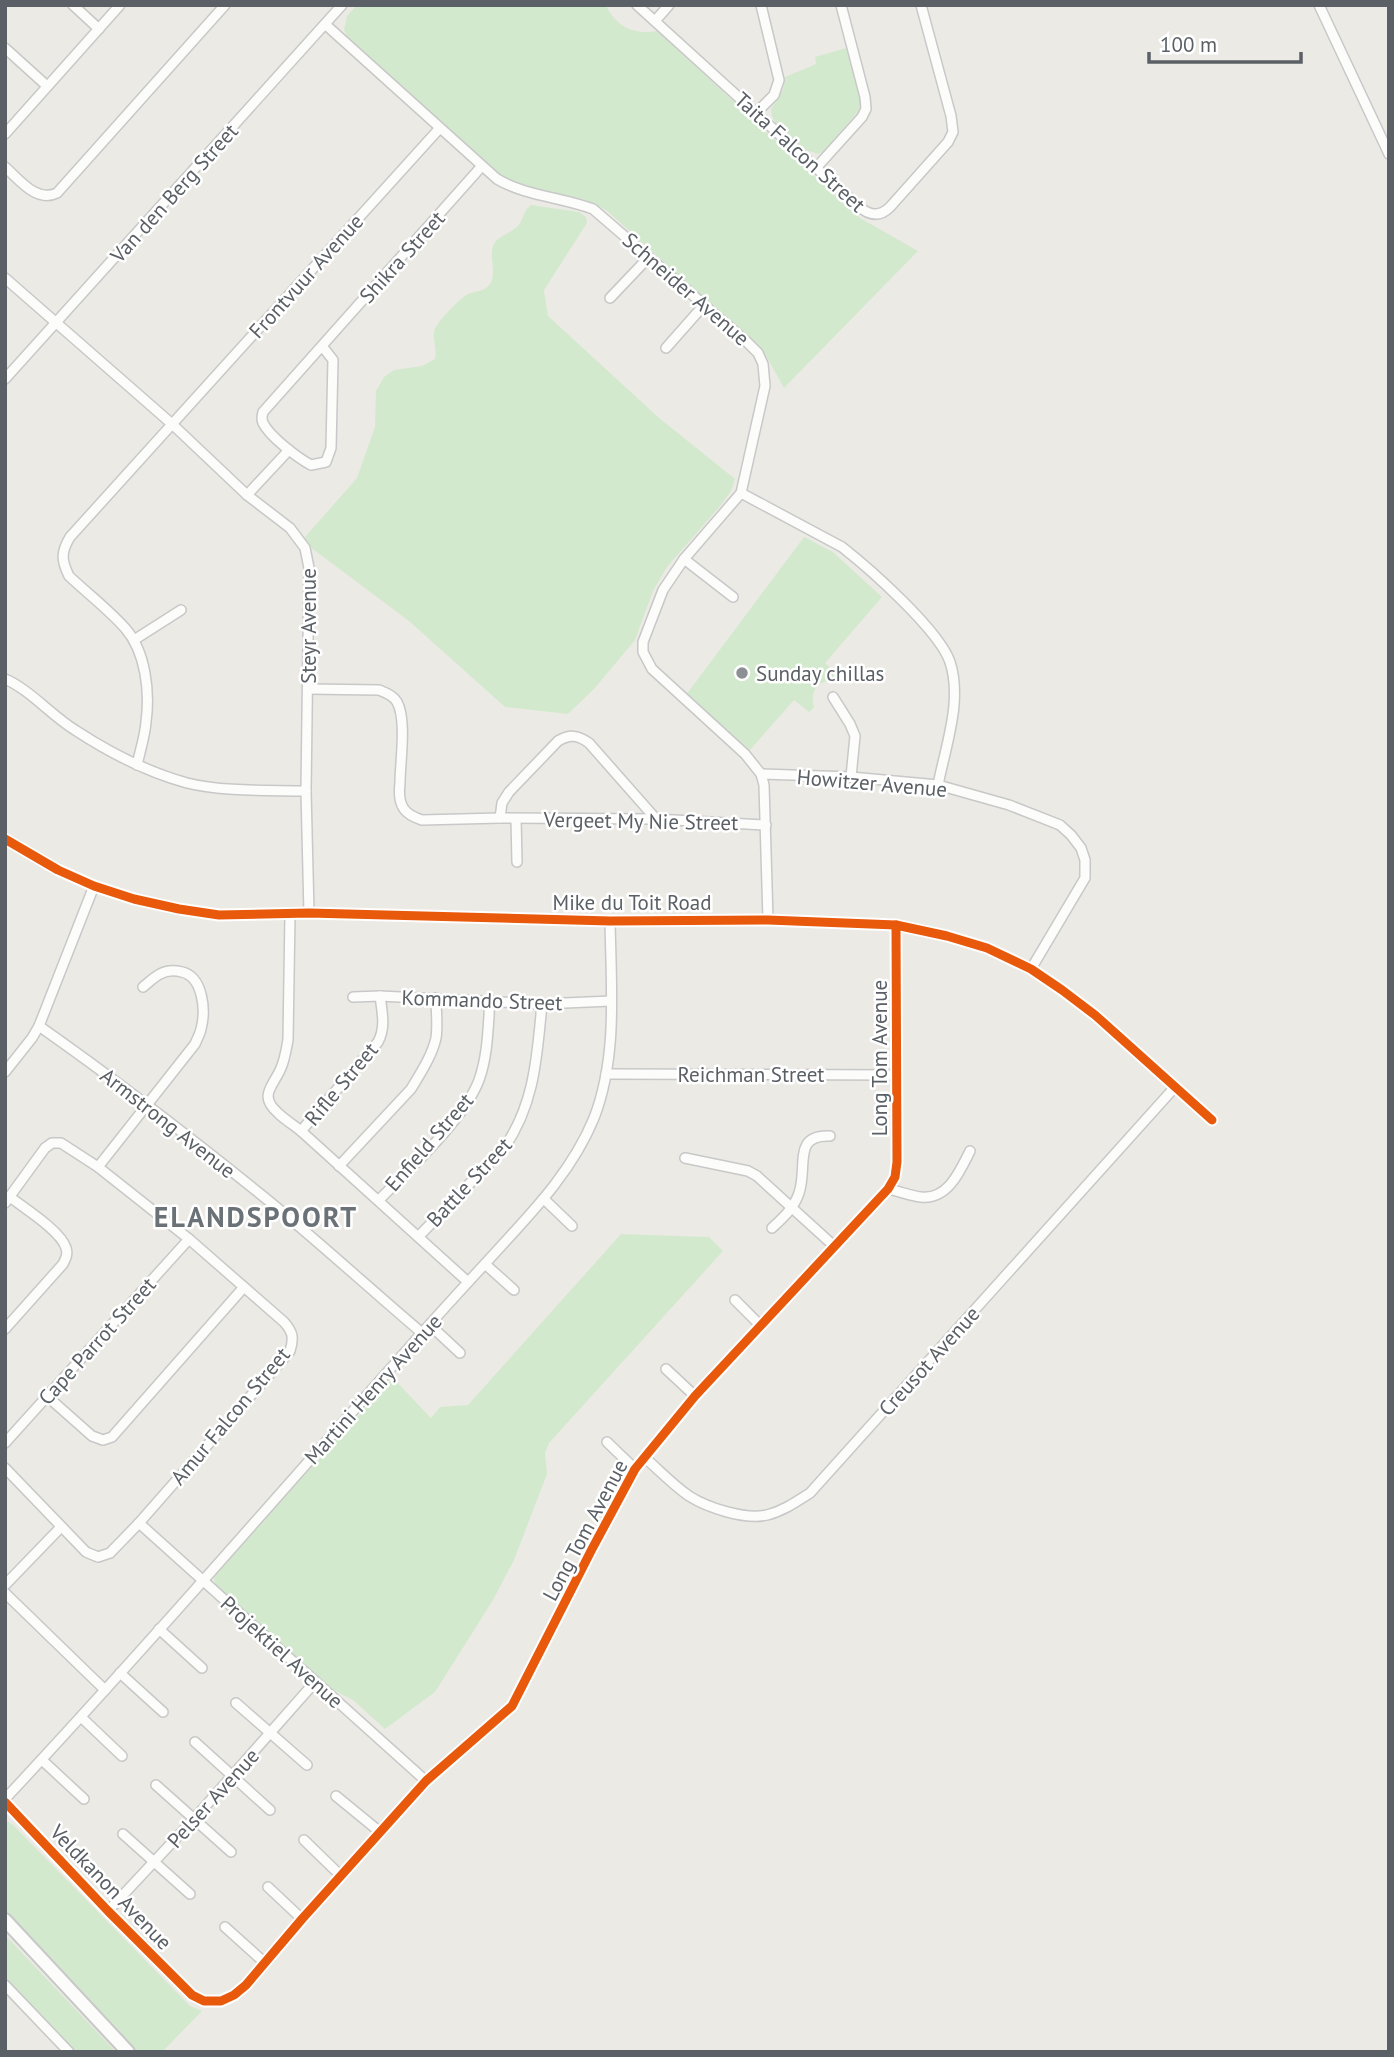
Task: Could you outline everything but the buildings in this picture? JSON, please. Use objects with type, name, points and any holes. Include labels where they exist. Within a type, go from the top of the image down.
[{"type":"street","points":[[73,5],[99,29]]},
{"type":"street","points":[[5,134],[120,5]]},
{"type":"street","points":[[5,167],[38,195],[47,197],[57,193],[225,5]]},
{"type":"street","name":"Van den Berg Street","points":[[5,379],[342,5]]},
{"type":"street","name":"Taita Falcon Street","points":[[637,5],[870,214],[879,214],[890,207],[948,142],[953,132],[921,5]]},
{"type":"street","points":[[655,21],[669,5]]},
{"type":"street","points":[[756,113],[774,95],[779,80],[761,5]]},
{"type":"street","points":[[816,168],[858,122],[866,108],[841,5]]},
{"type":"street","points":[[1319,5],[1389,154]]},
{"type":"street","name":"Schneider Avenue","points":[[326,25],[481,167],[505,184],[523,191],[593,209],[758,353],[763,364],[765,386],[741,493],[668,579],[652,615],[643,642],[643,652],[660,677],[745,754],[761,774]]},
{"type":"street","points":[[5,48],[47,86]]},
{"type":"street","name":"Frontvuur Avenue","points":[[134,640],[125,628],[69,576],[62,555],[71,537],[439,129]]},
{"type":"street","name":"Shikra Street","points":[[322,346],[333,360],[334,371],[330,455],[326,462],[311,465],[289,450],[263,424],[263,412],[481,167]]},
{"type":"street","points":[[610,298],[648,258]]},
{"type":"street","name":"Steyr Avenue","points":[[5,278],[172,424],[247,495],[290,528],[305,548],[309,568],[306,791],[309,914]]},
{"type":"street","points":[[666,348],[704,305]]},
{"type":"street","points":[[247,495],[289,450]]},
{"type":"street","points":[[741,493],[842,547],[857,558],[931,630],[950,661],[954,685],[954,706],[938,785]]},
{"type":"street","points":[[684,559],[733,597]]},
{"type":"street","points":[[137,765],[147,703],[140,653],[134,640],[181,610]]},
{"type":"street","points":[[5,679],[68,726],[104,749],[137,765],[189,783],[242,789],[306,791]]},
{"type":"street","name":"Vergeet My Nie Street","points":[[308,688],[379,690],[390,694],[401,713],[399,795],[402,808],[411,816],[422,820],[656,818],[766,825]]},
{"type":"street","points":[[833,697],[855,736],[850,777]]},
{"type":"street","points":[[500,818],[502,803],[509,792],[551,748],[566,737],[572,736],[581,737],[589,743],[656,818]]},
{"type":"street","points":[[761,774],[766,825],[768,920]]},
{"type":"street","name":"Howitzer Avenue","points":[[761,774],[850,777],[938,785],[1009,805],[1060,825],[1081,848],[1085,860],[1085,878],[1031,969]]},
{"type":"street","name":"Vergeet My Nie Street","points":[[516,819],[517,862]]},
{"type":"street","name":"Mike du Toit Road","points":[[5,839],[58,870],[93,886],[134,900],[219,915],[309,914],[610,921],[768,920],[896,925],[947,936],[986,948],[1031,969],[1095,1015],[1212,1120]]},
{"type":"street","points":[[5,1072],[39,1026],[93,886]]},
{"type":"street","points":[[290,914],[288,1040],[285,1057],[269,1087],[267,1097],[277,1112],[468,1282]]},
{"type":"street","name":"Martini Henry Avenue","points":[[5,1800],[544,1199],[564,1173],[594,1116],[606,1074],[611,1032],[610,921]]},
{"type":"street","name":"Long Tom Avenue","points":[[192,1995],[204,2001],[221,2001],[246,1985],[426,1781],[506,1712],[516,1700],[635,1469],[695,1396],[888,1189],[895,1177],[897,1161],[896,925]]},
{"type":"street","points":[[98,1167],[195,1044],[201,1028],[203,1011],[200,990],[192,977],[185,972],[172,970],[161,973],[143,987]]},
{"type":"street","name":"Rifle Street","points":[[301,1131],[383,1034],[380,996]]},
{"type":"street","name":"Kommando Street","points":[[353,997],[542,1004],[611,1002]]},
{"type":"street","points":[[339,1166],[418,1079],[436,1038],[436,998]]},
{"type":"street","name":"Enfield Street","points":[[379,1200],[468,1102],[483,1066],[490,1000]]},
{"type":"street","name":"Battle Street","points":[[419,1236],[512,1138],[532,1090],[542,1004]]},
{"type":"street","name":"Armstrong Avenue","points":[[39,1026],[147,1105],[266,1199],[422,1333]]},
{"type":"street","name":"Reichman Street","points":[[606,1074],[897,1075]]},
{"type":"street","name":"Creusot Avenue","points":[[644,1457],[692,1497],[720,1509],[744,1516],[766,1515],[790,1507],[810,1493],[1175,1087]]},
{"type":"street","points":[[772,1228],[792,1207],[800,1189],[805,1147],[810,1139],[818,1135],[830,1136]]},
{"type":"street","name":"Amur Falcon Street","points":[[5,1468],[86,1552],[98,1557],[110,1553],[290,1351],[293,1341],[292,1331],[284,1322],[189,1239],[98,1167],[61,1143],[52,1143],[45,1148],[7,1200]]},
{"type":"street","points":[[888,1189],[921,1197],[933,1197],[946,1189],[956,1178],[970,1152]]},
{"type":"street","points":[[685,1158],[748,1171],[757,1176],[834,1246]]},
{"type":"street","points":[[544,1199],[572,1226]]},
{"type":"street","points":[[5,1329],[67,1256],[65,1244],[56,1233],[7,1200]]},
{"type":"street","name":"Cape Parrot Street","points":[[5,1443],[189,1239]]},
{"type":"street","points":[[485,1264],[513,1290]]},
{"type":"street","points":[[48,1397],[92,1436],[103,1440],[112,1437],[244,1287]]},
{"type":"street","points":[[735,1300],[761,1326]]},
{"type":"street","points":[[430,1325],[460,1353]]},
{"type":"street","points":[[666,1369],[695,1396]]},
{"type":"street","points":[[607,1442],[635,1469]]},
{"type":"street","name":"Projektiel Avenue","points":[[139,1523],[426,1781]]},
{"type":"street","points":[[5,1585],[61,1527]]},
{"type":"street","points":[[5,1592],[105,1690]]},
{"type":"street","points":[[159,1629],[202,1668]]},
{"type":"street","points":[[120,1673],[163,1712]]},
{"type":"street","name":"Pelser Avenue","points":[[108,1911],[233,1776],[315,1682]]},
{"type":"street","points":[[236,1703],[307,1765]]},
{"type":"street","points":[[81,1717],[122,1756]]},
{"type":"street","points":[[195,1742],[270,1810]]},
{"type":"street","points":[[42,1760],[84,1799]]},
{"type":"street","points":[[156,1785],[231,1852]]},
{"type":"street","points":[[336,1796],[380,1832]]},
{"type":"street","name":"Veldkanon Avenue","points":[[5,1800],[108,1911],[192,1995]]},
{"type":"street","points":[[123,1834],[190,1894]]},
{"type":"street","points":[[304,1840],[341,1876]]},
{"type":"street","points":[[268,1887],[302,1919]]},
{"type":"street","points":[[5,1920],[128,2052]]},
{"type":"street","points":[[225,1927],[265,1963]]},
{"type":"street","points":[[5,1985],[68,2052]]},
{"type":"green space","points":[[357,5],[606,5],[615,19],[627,28],[641,32],[657,31],[860,218],[918,251],[784,388],[764,352],[606,210],[583,199],[526,188],[498,176],[351,43],[344,30],[347,16]]},
{"type":"green space","points":[[846,48],[861,101],[860,109],[823,152],[818,154],[806,150],[776,123],[771,109],[783,90],[785,77],[816,64],[815,57]]},
{"type":"green space","points":[[531,205],[579,212],[586,217],[587,223],[544,290],[548,316],[658,417],[735,479],[731,491],[721,505],[667,567],[653,591],[635,640],[594,689],[568,714],[505,707],[409,621],[310,547],[304,538],[357,478],[375,427],[376,391],[384,377],[394,370],[422,366],[435,359],[434,332],[438,323],[466,295],[488,287],[493,276],[493,246],[499,238],[520,223]]},
{"type":"green space","points":[[804,537],[833,552],[882,597],[825,663],[840,677],[817,687],[813,695],[814,707],[809,712],[794,700],[750,750],[686,695]]},
{"type":"green space","points":[[621,1234],[709,1237],[723,1251],[549,1443],[545,1453],[547,1474],[514,1560],[493,1600],[435,1692],[385,1729],[353,1700],[327,1687],[216,1587],[215,1573],[393,1378],[431,1418],[440,1407],[468,1405]]},
{"type":"green space","points":[[5,1820],[13,1825],[190,2006],[202,2011],[162,2052],[138,2052],[5,1913]]},
{"type":"green space","points":[[5,1935],[116,2052],[77,2052],[5,1977]]},
{"type":"cycle path","points":[[5,839],[58,870],[94,886],[134,899],[219,915],[309,913],[610,921],[768,920],[896,925],[947,936],[987,948],[1031,969],[1062,990],[1095,1015],[1212,1120]]},
{"type":"cycle path","points":[[5,1802],[192,1995],[204,2001],[221,2001],[246,1985],[426,1781],[512,1706],[635,1469],[695,1396],[888,1189],[895,1177],[897,1162],[896,925]]},
{"type":"place","name":"Sunday chillas","points":[[742,673]]},
{"type":"district","name":"ELANDSPOORT","points":[[256,1216]]}]
